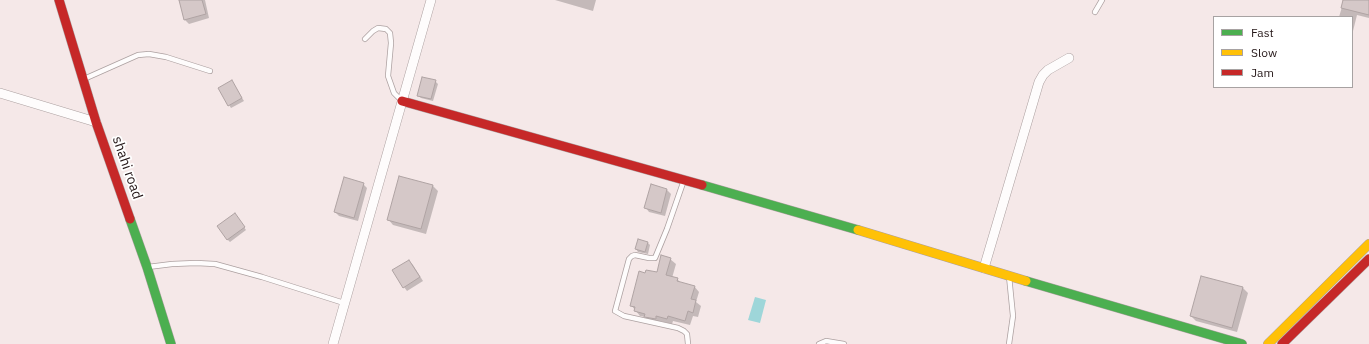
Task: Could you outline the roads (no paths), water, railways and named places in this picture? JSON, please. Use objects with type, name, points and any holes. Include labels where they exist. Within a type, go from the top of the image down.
[{"type":"street","name":"shahi road","points":[[59,0],[96,122],[147,267],[171,344]]},
{"type":"street","points":[[333,344],[431,0]]},
{"type":"street","points":[[984,268],[1039,82],[1048,70],[1069,58]]},
{"type":"street","points":[[0,93],[96,122]]},
{"type":"street","points":[[402,101],[873,234],[1008,276],[1242,344]]},
{"type":"street","points":[[1268,344],[1369,244]]},
{"type":"street","points":[[1286,342],[1369,259]]},
{"type":"lane","points":[[1095,12],[1102,0]]},
{"type":"lane","points":[[365,39],[378,28],[386,29],[390,33],[391,43],[388,67],[389,80],[394,93],[402,101]]},
{"type":"lane","points":[[84,79],[138,55],[149,54],[166,57],[210,71]]},
{"type":"lane","points":[[684,180],[658,254],[655,258],[635,255],[629,259],[616,311],[624,316],[678,328],[687,334],[688,344]]},
{"type":"lane","points":[[147,267],[188,263],[216,264],[262,277],[344,304]]},
{"type":"lane","points":[[1008,276],[1013,316],[1009,344]]},
{"type":"lane","points":[[819,344],[826,341],[844,344]]},
{"type":"water","points":[[755,297],[766,300],[760,323],[748,320]]}]
